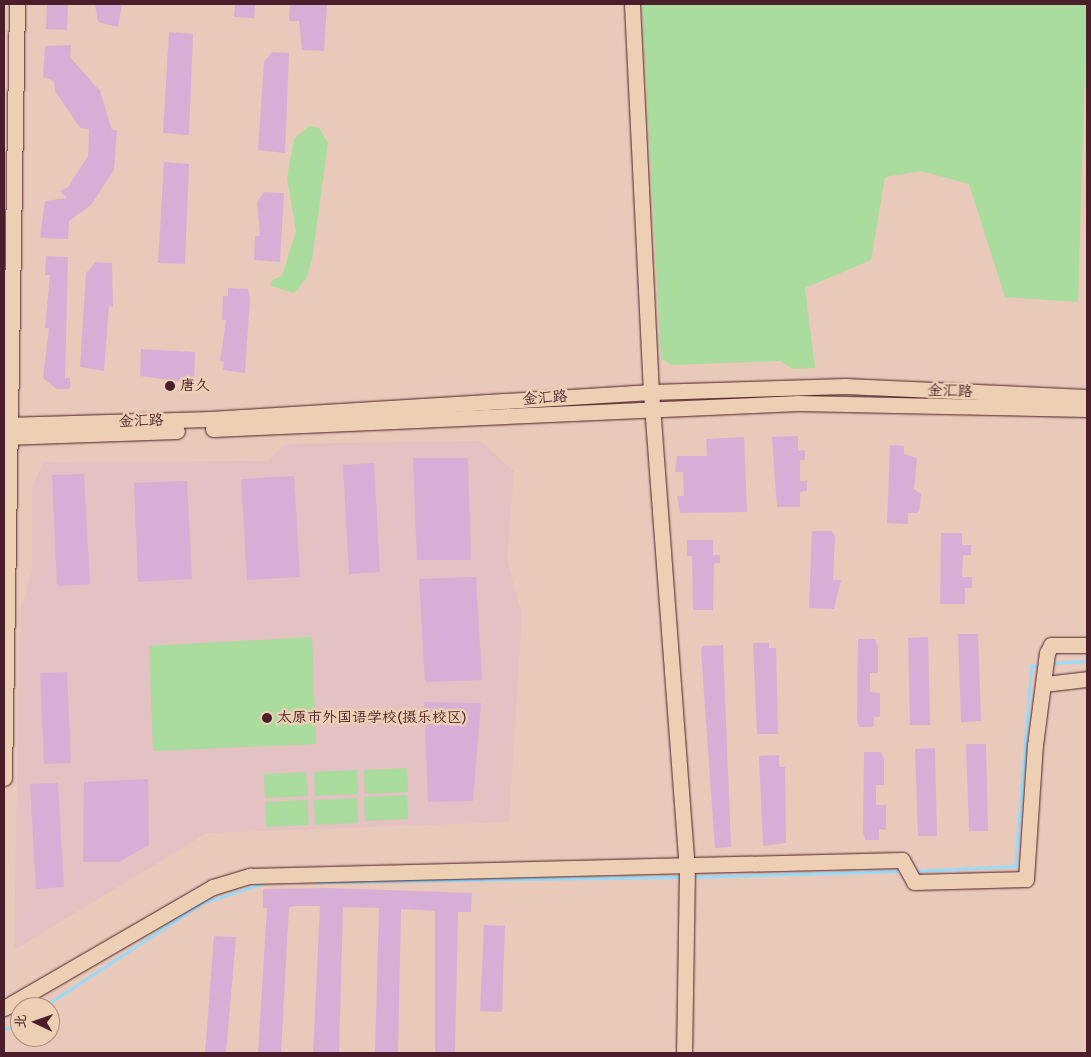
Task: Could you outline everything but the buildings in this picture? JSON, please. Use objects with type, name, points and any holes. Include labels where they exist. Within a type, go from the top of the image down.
[{"type":"street","points":[[4,778],[8,431],[17,4]]},
{"type":"street","points":[[632,4],[651,392],[688,867],[684,1053]]},
{"type":"street","name":"金汇路","points":[[8,431],[651,392],[845,386],[1087,396]]},
{"type":"street","name":"金汇路","points":[[8,431],[654,412],[798,403],[1087,409]]},
{"type":"street","points":[[4,1008],[213,887],[250,876],[688,867],[902,860],[914,882],[1026,879],[1034,745],[1046,677],[1047,653],[1052,645],[1087,645]]},
{"type":"street","points":[[1046,677],[1087,679]]},
{"type":"shaded area","name":"太原市外国语学校(摄乐校区)","points":[[480,441],[514,471],[507,559],[522,615],[509,822],[207,833],[14,950],[20,612],[32,570],[32,487],[44,462],[267,461],[286,444]]},
{"type":"green space","points":[[642,4],[1087,4],[1078,302],[1005,297],[969,184],[921,171],[885,177],[871,260],[805,288],[815,368],[793,369],[780,361],[672,365],[661,359]]},
{"type":"green space","points":[[309,126],[319,128],[328,143],[312,260],[306,279],[294,293],[271,286],[272,280],[282,276],[296,231],[287,178],[294,139]]},
{"type":"green space","points":[[312,637],[316,744],[153,751],[149,646]]},
{"type":"green space","points":[[407,768],[408,792],[365,794],[364,770]]},
{"type":"green space","points":[[357,770],[358,794],[315,796],[314,772]]},
{"type":"green space","points":[[306,772],[308,796],[265,798],[264,774]]},
{"type":"green space","points":[[407,795],[408,819],[365,821],[364,797]]},
{"type":"green space","points":[[357,798],[358,823],[315,825],[314,800]]},
{"type":"green space","points":[[307,800],[309,825],[266,827],[265,802]]},
{"type":"waterway","points":[[1051,663],[1087,661]]},
{"type":"waterway","points":[[913,871],[1015,866],[1031,666],[1042,665]]},
{"type":"waterway","points":[[691,877],[902,871]]},
{"type":"waterway","points":[[316,882],[682,877]]},
{"type":"waterway","points":[[58,997],[202,903],[267,882]]},
{"type":"waterway","points":[[4,1030],[10,1027]]},
{"type":"place","name":"唐久","points":[[170,386]]},
{"type":"place","name":"太原市外国语学校(摄乐校区)","points":[[267,718]]}]
